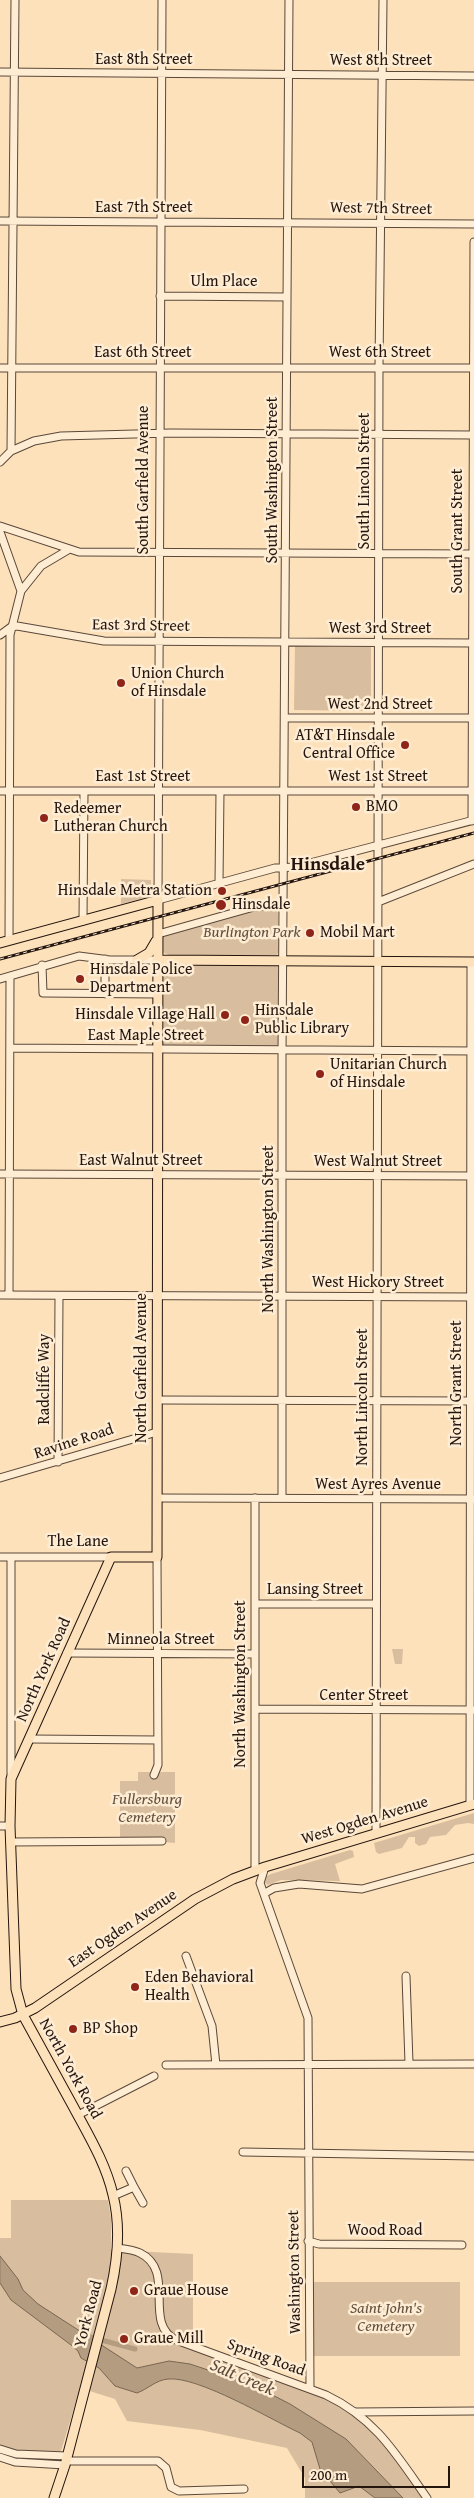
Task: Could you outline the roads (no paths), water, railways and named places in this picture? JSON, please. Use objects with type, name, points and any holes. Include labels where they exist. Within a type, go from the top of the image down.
[{"type":"main road","points":[[5,942],[158,900]]},
{"type":"main road","name":"South Garfield Avenue","points":[[157,960],[158,900]]},
{"type":"main road","points":[[137,960],[151,951],[158,934]]},
{"type":"main road","points":[[157,960],[472,962]]},
{"type":"main road","name":"North Garfield Avenue","points":[[157,960],[157,1557]]},
{"type":"main road","name":"The Lane","points":[[111,1557],[157,1557]]},
{"type":"main road","name":"North York Road","points":[[90,2138],[23,2015],[16,1989],[10,1842],[11,1778],[111,1557]]},
{"type":"main road","name":"West Ogden Avenue","points":[[265,1867],[472,1805]]},
{"type":"main road","name":"East Ogden Avenue","points":[[0,2022],[23,2015],[187,1904],[245,1874],[265,1867]]},
{"type":"main road","name":"York Road","points":[[54,2498],[66,2461],[115,2272],[118,2223],[114,2196],[106,2171],[90,2138]]},
{"type":"street","points":[[11,451],[15,0]]},
{"type":"street","name":"South Garfield Avenue","points":[[158,900],[162,0]]},
{"type":"street","name":"South Washington Street","points":[[284,961],[290,0]]},
{"type":"street","name":"South Lincoln Street","points":[[378,961],[380,223],[383,0]]},
{"type":"street","name":"East 8th Street","points":[[0,72],[289,74]]},
{"type":"street","name":"West 8th Street","points":[[289,74],[474,76]]},
{"type":"street","name":"East 7th Street","points":[[0,221],[288,222]]},
{"type":"street","name":"West 7th Street","points":[[288,222],[474,224]]},
{"type":"street","name":"South Grant Street","points":[[473,821],[471,790],[473,718],[472,435],[474,242]]},
{"type":"street","name":"Ulm Place","points":[[160,296],[287,297]]},
{"type":"street","name":"East 6th Street","points":[[0,368],[287,367]]},
{"type":"street","name":"West 6th Street","points":[[287,367],[473,368]]},
{"type":"street","points":[[0,462],[11,451],[34,441],[54,436],[159,434],[472,435]]},
{"type":"street","points":[[0,526],[68,550],[87,552],[473,554]]},
{"type":"street","points":[[0,532],[20,591]]},
{"type":"street","points":[[5,942],[10,791],[11,626],[20,591],[41,566],[68,550]]},
{"type":"street","points":[[0,635],[11,626]]},
{"type":"street","name":"East 3rd Street","points":[[11,626],[26,627],[94,640],[286,642]]},
{"type":"street","name":"West 3rd Street","points":[[286,642],[473,643]]},
{"type":"street","name":"West 2nd Street","points":[[286,718],[473,718]]},
{"type":"street","points":[[83,921],[84,790]]},
{"type":"street","name":"West 1st Street","points":[[285,791],[471,790]]},
{"type":"street","name":"East 1st Street","points":[[0,791],[285,791]]},
{"type":"street","points":[[219,883],[220,791]]},
{"type":"street","points":[[158,900],[274,868],[295,867],[473,821]]},
{"type":"street","points":[[378,902],[474,864]]},
{"type":"street","points":[[158,934],[254,907],[285,905]]},
{"type":"street","points":[[0,979],[42,965],[79,956],[105,959],[157,960]]},
{"type":"street","points":[[105,959],[105,994]]},
{"type":"street","name":"North Washington Street","points":[[282,1498],[282,1050],[284,961]]},
{"type":"street","name":"North Lincoln Street","points":[[376,1834],[378,961]]},
{"type":"street","name":"North Grant Street","points":[[472,962],[472,1805]]},
{"type":"street","points":[[42,965],[43,993],[157,994]]},
{"type":"street","points":[[9,1295],[10,976]]},
{"type":"street","name":"East Maple Street","points":[[10,1048],[472,1051]]},
{"type":"street","name":"East Walnut Street","points":[[0,1174],[282,1175]]},
{"type":"street","name":"West Walnut Street","points":[[282,1175],[472,1176]]},
{"type":"street","name":"West Hickory Street","points":[[0,1295],[473,1297]]},
{"type":"street","name":"Radcliffe Way","points":[[58,1462],[59,1296]]},
{"type":"street","points":[[157,1400],[472,1401]]},
{"type":"street","name":"Ravine Road","points":[[0,1478],[157,1432]]},
{"type":"street","name":"West Ayres Avenue","points":[[157,1498],[472,1500]]},
{"type":"street","name":"North Washington Street","points":[[255,1498],[255,1870]]},
{"type":"street","name":"The Lane","points":[[0,1557],[111,1557]]},
{"type":"street","points":[[11,1557],[11,1778]]},
{"type":"street","name":"North Garfield Avenue","points":[[154,1774],[158,1766],[157,1557]]},
{"type":"street","name":"Lansing Street","points":[[255,1604],[376,1604]]},
{"type":"street","name":"Minneola Street","points":[[67,1653],[255,1654]]},
{"type":"street","name":"Center Street","points":[[255,1709],[472,1710]]},
{"type":"street","points":[[30,1739],[158,1740]]},
{"type":"street","points":[[0,1826],[10,1826]]},
{"type":"street","points":[[10,1842],[162,1841]]},
{"type":"street","points":[[264,1893],[274,1888],[299,1884],[362,1889],[474,1858]]},
{"type":"street","points":[[260,1883],[265,1867]]},
{"type":"street","points":[[245,1874],[260,1883],[307,2016],[308,2154]]},
{"type":"street","points":[[186,1956],[212,2026],[216,2065]]},
{"type":"street","points":[[406,1976],[409,2064]]},
{"type":"street","points":[[166,2064],[474,2064]]},
{"type":"street","points":[[78,2115],[154,2076]]},
{"type":"street","points":[[243,2152],[474,2156]]},
{"type":"street","name":"Washington Street","points":[[308,2154],[310,2388]]},
{"type":"street","points":[[126,2172],[143,2203]]},
{"type":"street","points":[[114,2196],[134,2187]]},
{"type":"street","name":"Wood Road","points":[[308,2241],[319,2244],[462,2246]]},
{"type":"street","name":"Spring Road","points":[[117,2248],[139,2253],[148,2259],[154,2268],[159,2281],[160,2322],[164,2333],[310,2388],[333,2398],[366,2418],[389,2444],[427,2498]]},
{"type":"street","points":[[356,2412],[474,2411]]},
{"type":"street","points":[[0,2449],[16,2454],[66,2461]]},
{"type":"street","points":[[0,2457],[15,2462],[158,2461],[166,2468],[171,2487],[179,2491],[244,2489]]},
{"type":"waterway","points":[[90,2337],[135,2349]]},
{"type":"railway","points":[[0,959],[474,833]]},
{"type":"place","name":"Union Church of Hinsdale","points":[[121,683]]},
{"type":"place","name":"AT&T Hinsdale Central Office","points":[[405,745]]},
{"type":"place","name":"BMO","points":[[356,807]]},
{"type":"place","name":"Redeemer Lutheran Church","points":[[44,818]]},
{"type":"place","name":"Hinsdale Metra Station","points":[[222,891]]},
{"type":"place","name":"Hinsdale","points":[[221,905]]},
{"type":"place","name":"Mobil Mart","points":[[310,933]]},
{"type":"place","name":"Hinsdale Police Department","points":[[80,979]]},
{"type":"place","name":"Hinsdale Village Hall","points":[[225,1015]]},
{"type":"place","name":"Hinsdale Public Library","points":[[245,1020]]},
{"type":"place","name":"Unitarian Church of Hinsdale","points":[[320,1074]]},
{"type":"place","name":"Eden Behavioral Health","points":[[135,1987]]},
{"type":"place","name":"BP Shop","points":[[73,2029]]},
{"type":"place","name":"Graue House","points":[[134,2291]]},
{"type":"place","name":"Graue Mill","points":[[124,2339]]},
{"type":"district","name":"Hinsdale","points":[[328,865]]},
{"type":"park label","name":"Burlington Park","points":[[252,933]]},
{"type":"park label","name":"Fullersburg Cemetery","points":[[147,1809]]},
{"type":"park label","name":"Saint John's Cemetery","points":[[386,2318]]},
{"type":"water label","name":"Salt Creek","points":[[242,2378]]}]
